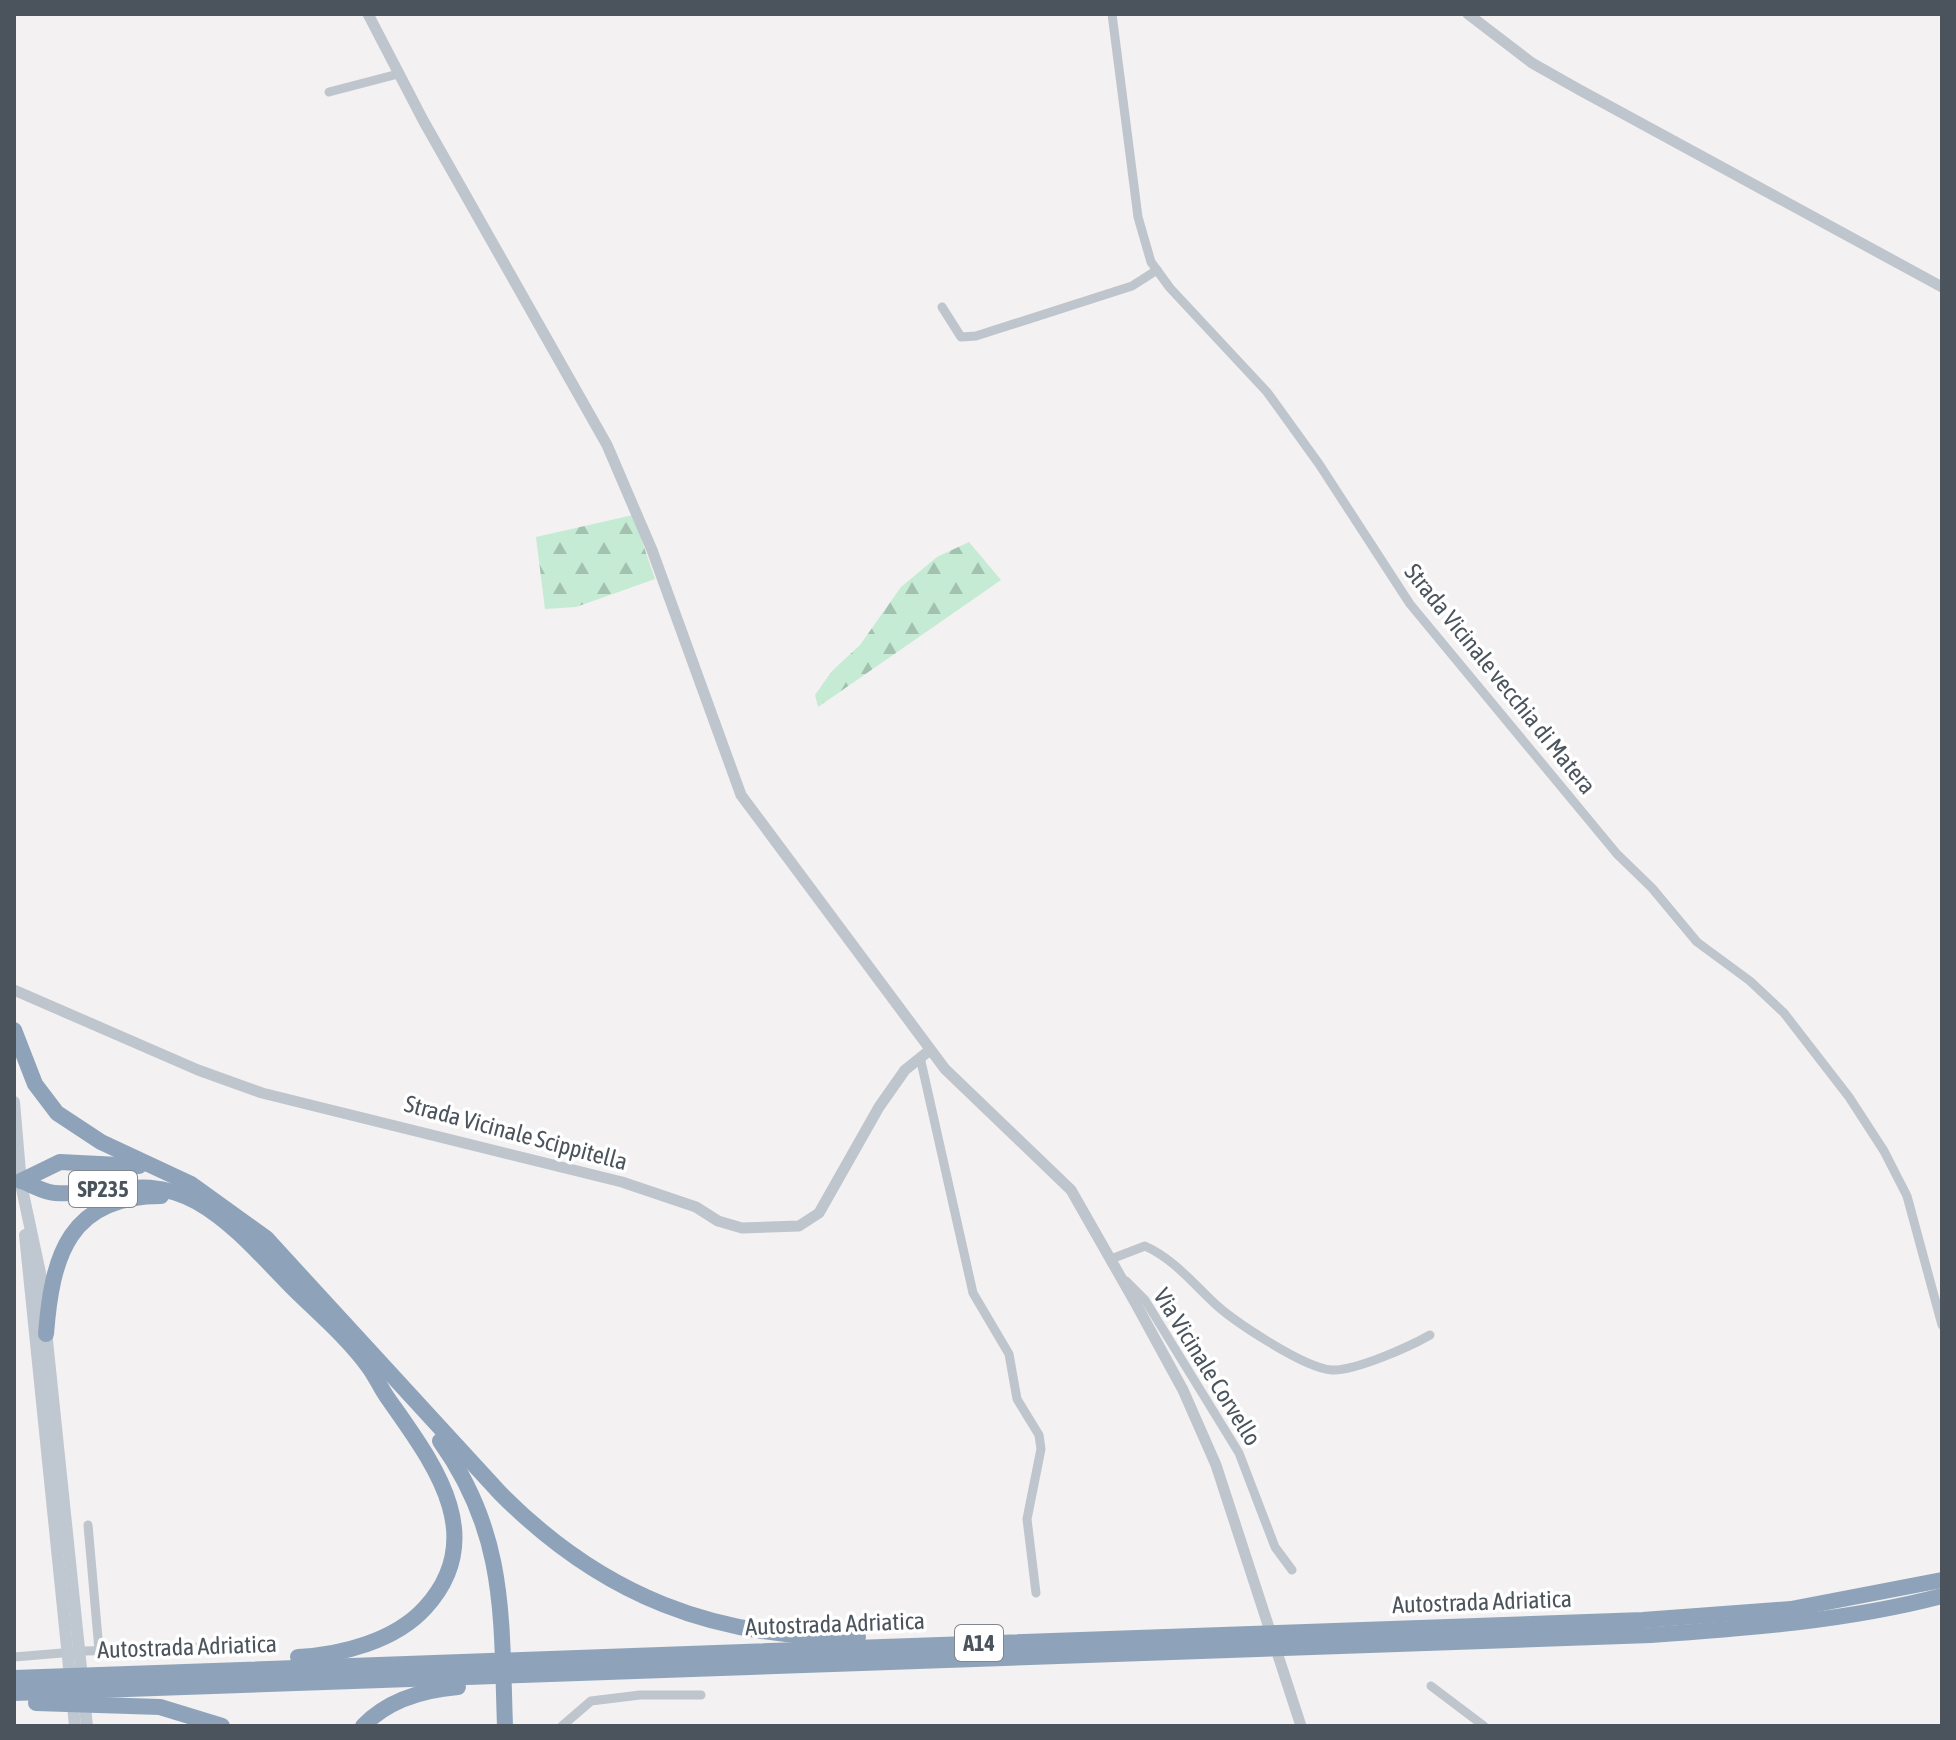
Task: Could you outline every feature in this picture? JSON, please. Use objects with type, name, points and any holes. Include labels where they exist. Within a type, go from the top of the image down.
[{"type":"highway","points":[[14,1030],[35,1084],[57,1113],[101,1142],[223,1204],[266,1238],[368,1346],[419,1408],[537,1531],[627,1590],[686,1615],[741,1629],[841,1637],[1092,1638]]},
{"type":"highway","name":"SP235","points":[[19,1184],[60,1162],[110,1162],[160,1170]]},
{"type":"highway","name":"SP235","points":[[19,1184],[56,1193],[142,1185],[186,1197]]},
{"type":"highway","points":[[46,1334],[55,1266],[79,1226],[99,1210],[127,1198],[186,1197],[213,1213],[246,1242],[414,1410]]},
{"type":"highway","points":[[368,1346],[460,1469],[486,1525],[495,1558],[501,1618],[505,1726]]},
{"type":"highway","points":[[85,1674],[181,1663],[329,1654],[371,1642],[423,1610],[446,1576],[454,1536],[453,1515],[433,1463],[367,1365]]},
{"type":"highway","name":"Autostrada Adriatica","points":[[14,1678],[1722,1616],[1851,1599],[1942,1580]]},
{"type":"highway","name":"Autostrada Adriatica","points":[[14,1693],[1651,1635],[1775,1626],[1942,1596]]},
{"type":"highway","points":[[363,1726],[379,1709],[442,1688],[641,1672]]},
{"type":"highway","points":[[14,1703],[160,1707],[222,1726]]},
{"type":"main road","points":[[14,1102],[19,1184],[64,1639],[81,1725]]},
{"type":"main road","points":[[19,1184],[40,1273],[78,1639],[81,1725]]},
{"type":"street","points":[[368,14],[398,74],[613,458],[652,550],[741,795],[925,1053],[1071,1190],[1111,1259],[1202,1432],[1301,1726]]},
{"type":"street","name":"Strada Vicinale vecchia di Matera","points":[[1112,14],[1139,226],[1145,251],[1157,270],[1275,403],[1410,604],[1608,843],[1652,888],[1697,942],[1767,996],[1824,1061],[1876,1137],[1907,1196],[1942,1325]]},
{"type":"street","points":[[1468,14],[1532,63],[1942,287]]},
{"type":"street","points":[[329,92],[398,74]]},
{"type":"street","points":[[942,307],[956,333],[961,337],[976,336],[1132,286],[1157,270]]},
{"type":"street","name":"Strada Vicinale Scippitella","points":[[14,990],[198,1070],[262,1093],[613,1180],[696,1207],[718,1221],[742,1228],[799,1226],[819,1213],[879,1107],[905,1070],[925,1053]]},
{"type":"street","points":[[925,1053],[973,1293],[1009,1354],[1017,1399],[1039,1435],[1041,1449],[1027,1519],[1036,1593]]},
{"type":"street","points":[[1111,1259],[1145,1246],[1162,1253],[1213,1303],[1239,1321],[1308,1362],[1332,1370],[1396,1354],[1430,1335]]},
{"type":"street","name":"Via Vicinale Corvello","points":[[1120,1276],[1145,1300],[1239,1453],[1275,1547],[1292,1570]]},
{"type":"street","points":[[88,1525],[99,1650]]},
{"type":"street","points":[[14,1657],[99,1650],[235,1646]]},
{"type":"street","points":[[1431,1686],[1484,1726]]},
{"type":"street","points":[[562,1726],[591,1701],[653,1694],[701,1695]]},
{"type":"green space","points":[[633,515],[655,579],[576,607],[545,609],[536,537]]},
{"type":"green space","points":[[969,542],[1001,580],[818,707],[815,695],[832,671],[860,645],[901,587],[937,557]]}]
